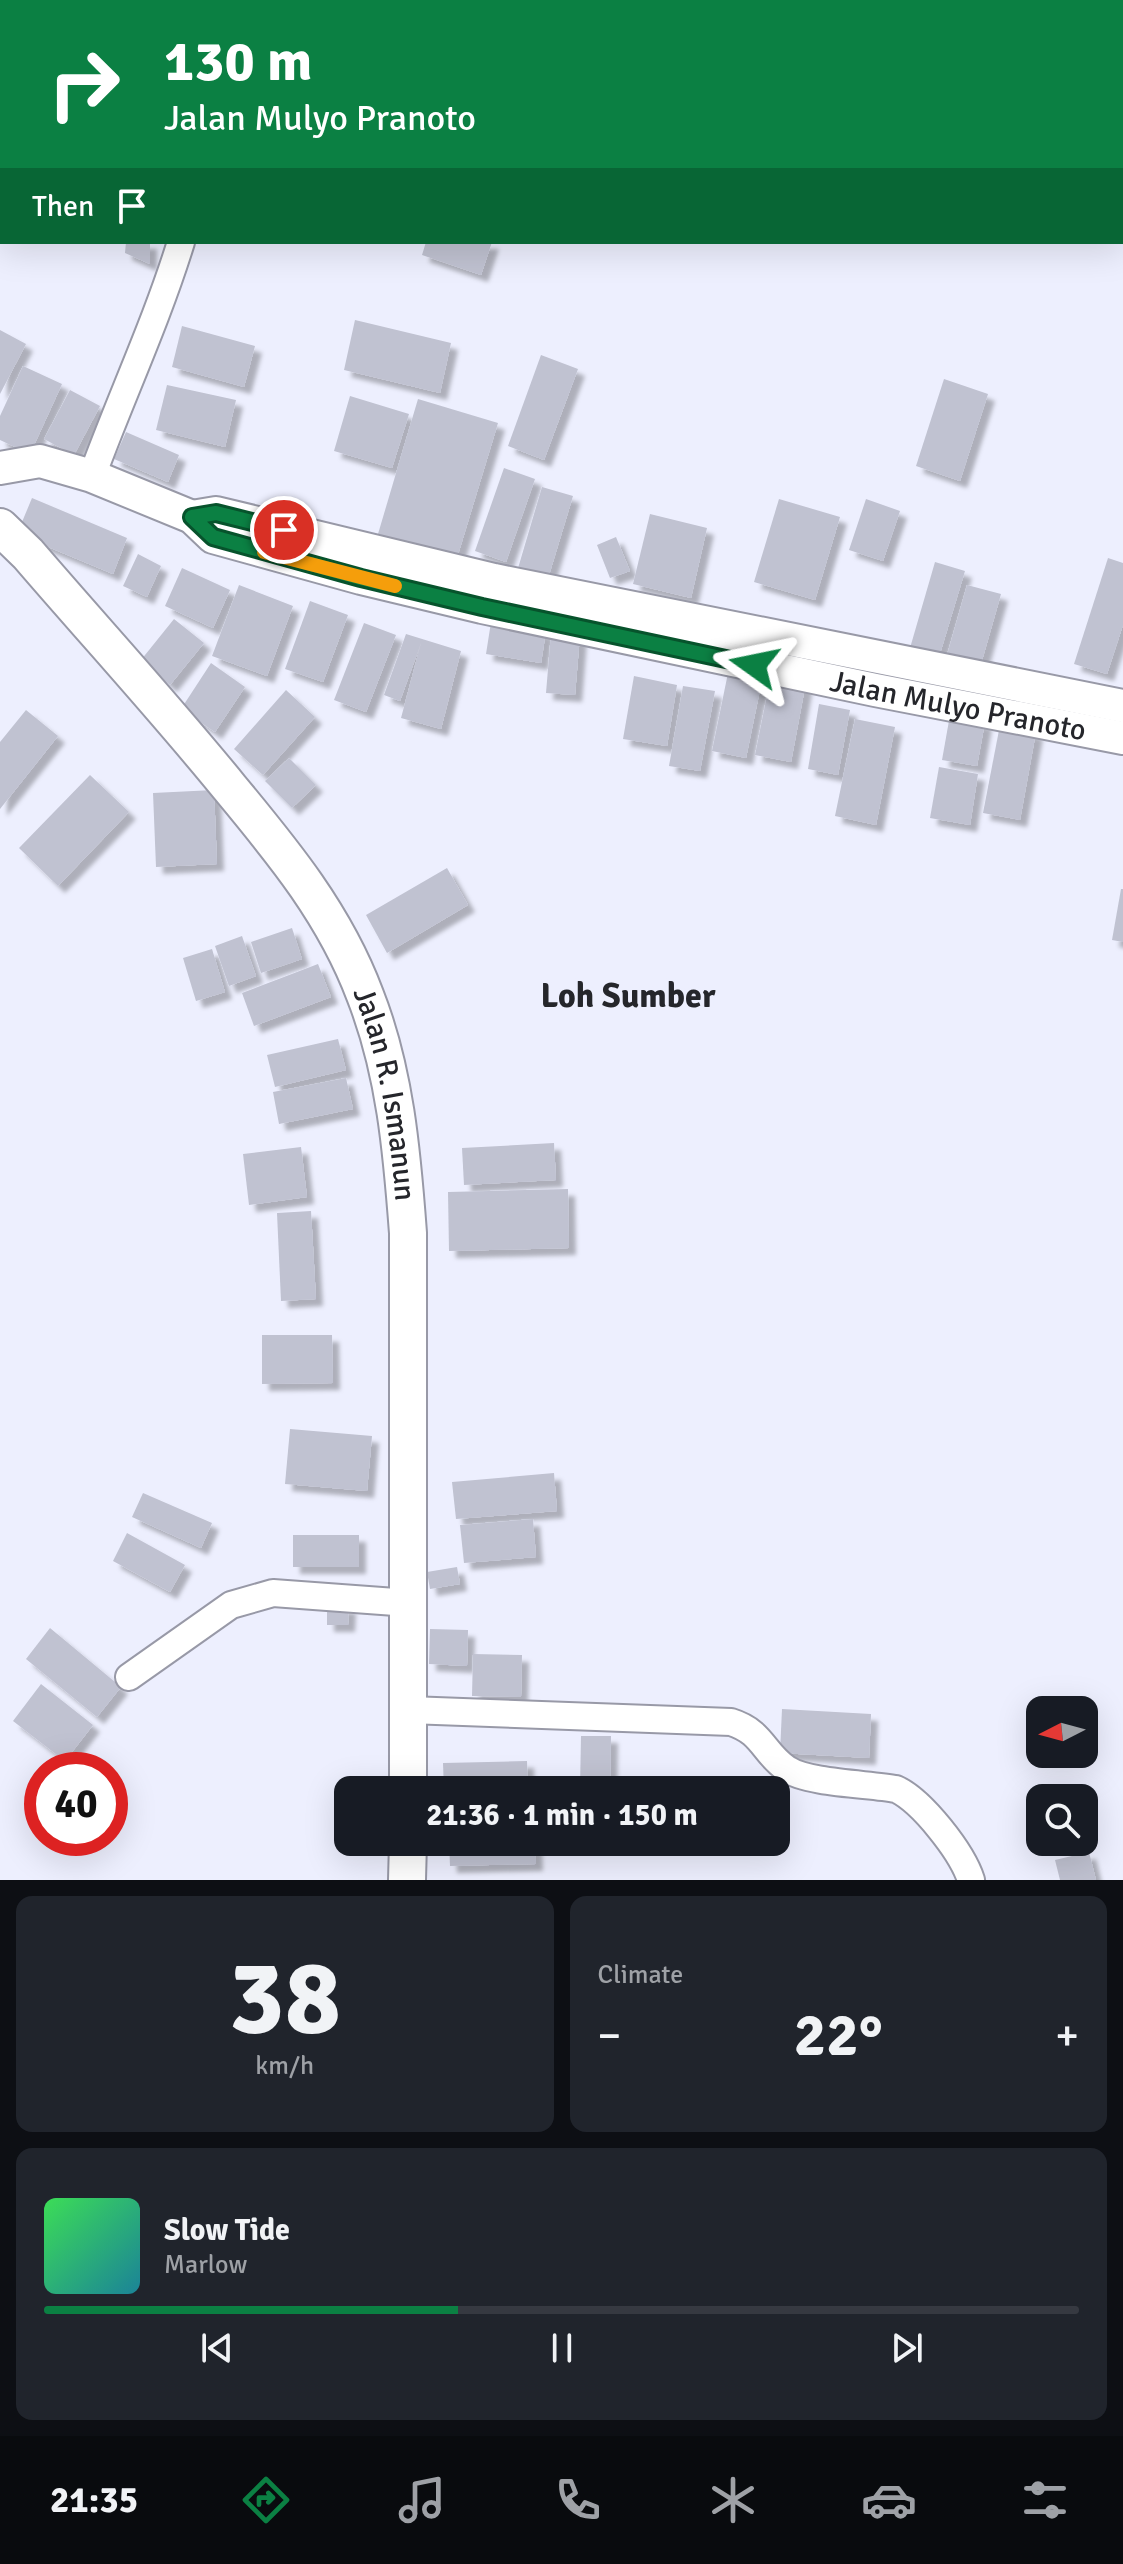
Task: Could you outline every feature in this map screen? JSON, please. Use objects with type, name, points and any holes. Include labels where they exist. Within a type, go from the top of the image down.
[{"type":"main road","name":"Jalan R. Ismanun","points":[[0,527],[28,554],[184,731],[298,871],[337,933],[365,994],[388,1066],[403,1161],[408,1233],[408,1776]]},
{"type":"main road","points":[[407,1880],[408,1856]]},
{"type":"street","points":[[92,476],[163,303],[180,244]]},
{"type":"street","name":"Jalan Mulyo Pranoto","points":[[0,468],[40,461],[92,476],[192,517],[213,537],[482,607],[860,687],[1123,738]]},
{"type":"street","name":"Jalan Mulyo Pranoto","points":[[192,517],[216,513],[494,580],[1123,706]]},
{"type":"street","points":[[129,1677],[231,1605],[273,1593],[409,1603]]},
{"type":"street","points":[[409,1710],[678,1719],[738,1724],[753,1732],[779,1763],[793,1773],[896,1789],[909,1795],[951,1843],[971,1880]]},
{"type":"building","points":[[126,244],[150,244],[150,264],[125,253]]},
{"type":"building","points":[[425,244],[491,244],[481,275],[422,255]]},
{"type":"building","points":[[355,320],[451,343],[440,393],[344,370]]},
{"type":"building","points":[[182,326],[255,346],[244,387],[172,367]]},
{"type":"building","points":[[0,330],[26,344],[0,394]]},
{"type":"building","points":[[541,355],[578,369],[544,460],[508,446]]},
{"type":"building","points":[[23,366],[62,384],[30,454],[0,440],[0,416]]},
{"type":"building","points":[[944,379],[988,394],[960,481],[916,466]]},
{"type":"building","points":[[167,385],[236,400],[225,447],[156,430]]},
{"type":"building","points":[[70,390],[100,406],[74,455],[44,439]]},
{"type":"building","points":[[350,396],[409,414],[392,468],[334,451]]},
{"type":"building","points":[[418,399],[498,423],[457,558],[378,534]]},
{"type":"building","points":[[126,432],[179,455],[168,482],[114,459]]},
{"type":"building","points":[[504,468],[535,479],[506,562],[475,551]]},
{"type":"building","points":[[542,487],[573,496],[546,585],[516,575]]},
{"type":"building","points":[[32,498],[127,538],[113,574],[17,534]]},
{"type":"building","points":[[779,499],[840,517],[815,600],[754,582]]},
{"type":"building","points":[[866,499],[900,511],[883,561],[849,550]]},
{"type":"building","points":[[650,514],[707,528],[691,598],[633,584]]},
{"type":"building","points":[[616,537],[630,571],[610,578],[597,545]]},
{"type":"building","points":[[138,554],[161,566],[147,597],[123,586]]},
{"type":"building","points":[[1108,558],[1123,563],[1123,625],[1107,674],[1074,664]]},
{"type":"building","points":[[935,562],[965,571],[939,657],[910,648]]},
{"type":"building","points":[[182,568],[230,590],[213,628],[165,606]]},
{"type":"building","points":[[239,585],[293,606],[267,676],[212,656]]},
{"type":"building","points":[[967,585],[1001,594],[979,671],[945,662]]},
{"type":"building","points":[[310,601],[348,615],[323,682],[285,669]]},
{"type":"building","points":[[174,619],[204,643],[170,685],[141,660]]},
{"type":"building","points":[[491,622],[546,631],[541,663],[486,654]]},
{"type":"building","points":[[364,623],[396,635],[366,712],[334,700]]},
{"type":"building","points":[[551,633],[580,635],[575,695],[546,693]]},
{"type":"building","points":[[406,634],[461,651],[441,729],[401,718],[421,643],[400,701],[384,695]]},
{"type":"building","points":[[211,663],[245,687],[215,732],[181,709]]},
{"type":"building","points":[[728,673],[762,680],[746,758],[712,751]]},
{"type":"building","points":[[771,675],[806,682],[791,762],[755,755]]},
{"type":"building","points":[[634,676],[677,685],[667,746],[623,739]]},
{"type":"building","points":[[683,686],[715,691],[700,771],[669,766]]},
{"type":"building","points":[[286,690],[315,717],[263,775],[234,749]]},
{"type":"building","points":[[819,704],[850,710],[838,775],[808,769]]},
{"type":"building","points":[[26,710],[58,736],[0,809],[0,742]]},
{"type":"building","points":[[950,715],[985,722],[977,766],[942,760]]},
{"type":"building","points":[[855,719],[895,727],[876,825],[835,816]]},
{"type":"building","points":[[1000,725],[1036,732],[1020,820],[983,813]]},
{"type":"building","points":[[289,758],[316,785],[292,808],[265,781]]},
{"type":"building","points":[[939,767],[978,774],[970,825],[930,818]]},
{"type":"building","points":[[90,775],[129,812],[58,886],[19,848]]},
{"type":"building","points":[[214,790],[217,864],[156,867],[153,793]]},
{"type":"building","points":[[447,868],[468,905],[387,953],[366,915]]},
{"type":"building","points":[[1123,889],[1123,942],[1112,940]]},
{"type":"building","points":[[292,928],[302,959],[261,973],[251,942]]},
{"type":"building","points":[[242,936],[256,976],[229,986],[215,946]]},
{"type":"building","points":[[212,949],[225,992],[196,1001],[183,958]]},
{"type":"building","points":[[318,964],[331,997],[254,1026],[242,993]]},
{"type":"building","points":[[338,1039],[346,1070],[275,1087],[267,1055]]},
{"type":"building","points":[[346,1078],[353,1109],[279,1124],[273,1092]]},
{"type":"building","points":[[554,1143],[556,1180],[464,1185],[462,1148]]},
{"type":"building","points":[[301,1147],[307,1197],[249,1205],[243,1154]]},
{"type":"building","points":[[568,1189],[569,1248],[449,1251],[448,1192]]},
{"type":"building","points":[[311,1211],[316,1299],[281,1301],[277,1213]]},
{"type":"building","points":[[262,1335],[332,1335],[333,1383],[262,1384]]},
{"type":"building","points":[[290,1429],[372,1436],[367,1491],[285,1484]]},
{"type":"building","points":[[554,1473],[557,1511],[456,1519],[452,1482]]},
{"type":"building","points":[[143,1493],[212,1523],[201,1548],[132,1517]]},
{"type":"building","points":[[533,1519],[536,1557],[464,1563],[460,1525]]},
{"type":"building","points":[[127,1533],[185,1565],[170,1592],[113,1561]]},
{"type":"building","points":[[293,1535],[359,1535],[359,1567],[293,1567]]},
{"type":"building","points":[[457,1567],[460,1584],[430,1589],[427,1572]]},
{"type":"building","points":[[327,1606],[349,1606],[348,1625],[327,1625]]},
{"type":"building","points":[[50,1628],[121,1687],[97,1717],[26,1659]]},
{"type":"building","points":[[430,1629],[468,1630],[467,1666],[429,1664]]},
{"type":"building","points":[[473,1654],[522,1655],[521,1697],[472,1696]]},
{"type":"building","points":[[41,1684],[93,1725],[72,1752],[53,1752],[13,1721]]},
{"type":"building","points":[[782,1709],[871,1714],[869,1758],[780,1753]]},
{"type":"building","points":[[581,1736],[611,1736],[610,1776],[580,1776]]},
{"type":"building","points":[[527,1761],[528,1776],[443,1776],[443,1763]]},
{"type":"building","points":[[450,1856],[536,1856],[536,1864],[450,1866]]},
{"type":"building","points":[[1090,1856],[1096,1880],[1060,1880],[1055,1860]]},
{"type":"slow traffic","points":[[264,552],[395,586]]},
{"type":"district","name":"Loh Sumber","points":[[628,996]]},
{"type":"route","points":[[284,530],[216,513],[192,517],[213,537],[361,578],[754,665]]}]
